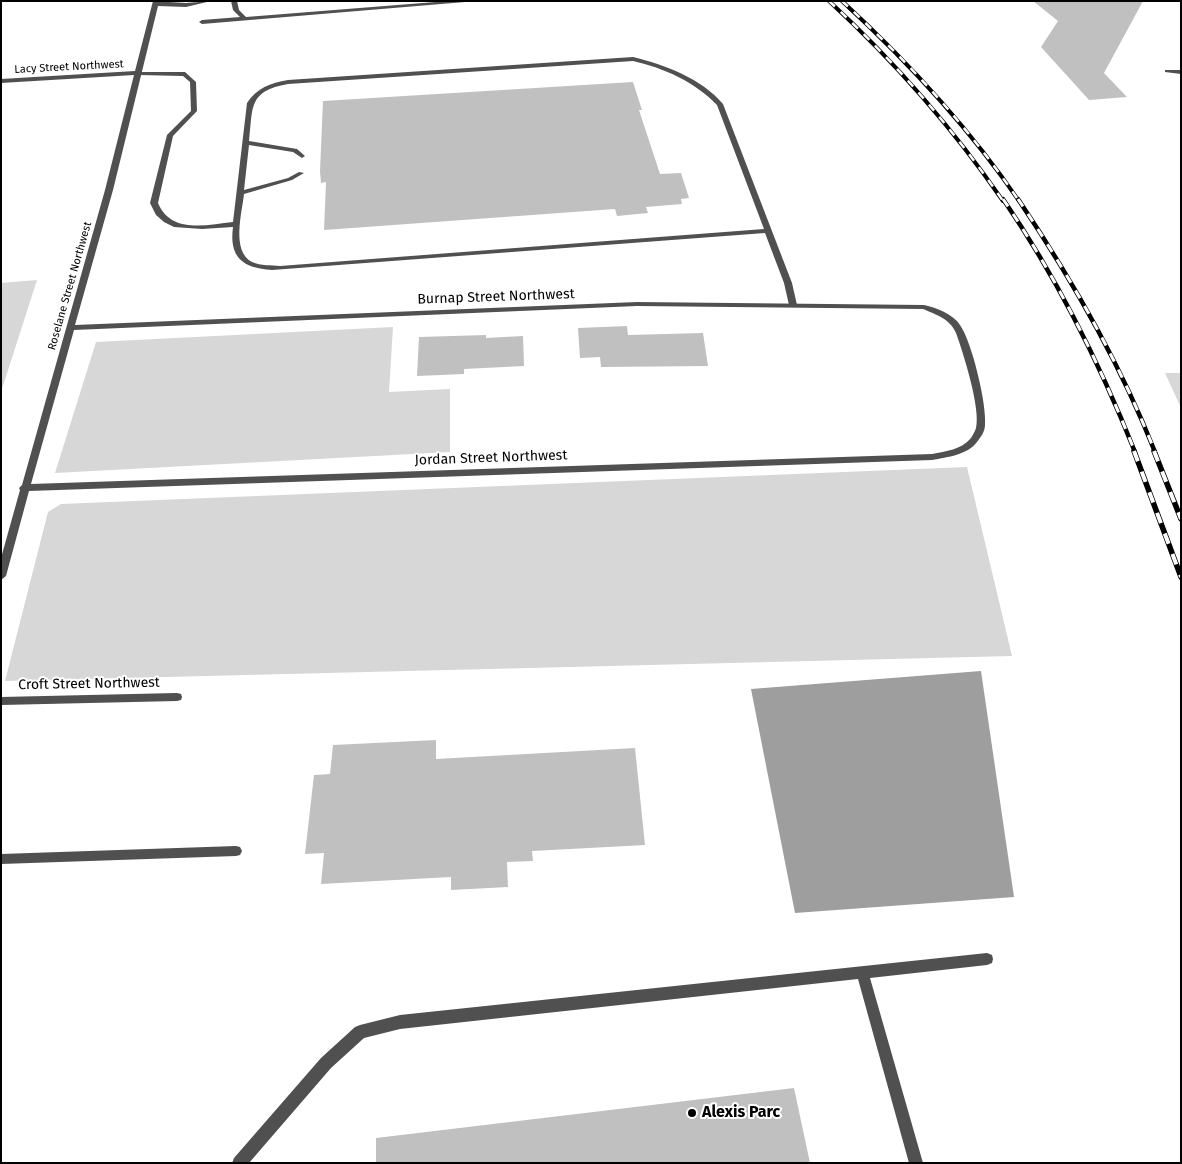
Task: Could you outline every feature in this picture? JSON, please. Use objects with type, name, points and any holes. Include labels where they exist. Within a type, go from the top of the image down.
[{"type":"street","points":[[156,2],[169,1]]},
{"type":"street","points":[[156,2],[186,5],[208,1]]},
{"type":"street","points":[[234,1],[236,10],[244,18]]},
{"type":"street","points":[[376,1],[376,8]]},
{"type":"street","points":[[202,22],[474,1]]},
{"type":"street","name":"Roselane Street Northwest","points":[[1,576],[139,73],[156,2]]},
{"type":"street","points":[[768,231],[280,268],[247,263],[237,254],[234,242],[250,103],[256,94],[269,86],[288,82],[633,59],[659,67],[702,87],[720,104],[788,283],[793,305]]},
{"type":"street","points":[[1167,71],[1181,72]]},
{"type":"street","name":"Lacy Street Northwest","points":[[1,81],[139,73],[185,74],[193,82],[194,111],[170,135],[154,203],[156,212],[164,220],[194,227],[237,224]]},
{"type":"street","points":[[246,144],[294,150],[302,156]]},
{"type":"street","points":[[240,193],[290,179],[300,173]]},
{"type":"street","name":"Burnap Street Northwest","points":[[70,328],[637,304],[924,307],[944,314],[956,325],[964,339],[980,410],[981,426],[972,443],[958,451]]},
{"type":"street","name":"Jordan Street Northwest","points":[[24,488],[932,457],[958,451]]},
{"type":"street","name":"Croft Street Northwest","points":[[1,701],[177,697]]},
{"type":"street","points":[[1,859],[236,851]]},
{"type":"street","points":[[239,1163],[326,1063],[360,1032],[400,1022],[987,959]]},
{"type":"street","points":[[862,972],[916,1163]]},
{"type":"shaded area","points":[[37,280],[1,392],[1,283]]},
{"type":"shaded area","points":[[393,327],[389,392],[450,389],[450,452],[55,473],[96,342]]},
{"type":"shaded area","points":[[1165,373],[1181,373],[1181,408]]},
{"type":"shaded area","points":[[967,467],[1012,656],[5,681],[48,512],[61,504]]},
{"type":"shaded area","points":[[981,671],[1014,897],[795,913],[751,689]]},
{"type":"building","points":[[1033,1],[1143,1],[1104,73],[1127,97],[1089,100],[1041,47],[1058,21]]},
{"type":"building","points":[[633,82],[642,110],[639,110],[660,174],[681,173],[689,198],[681,199],[682,204],[646,207],[648,213],[617,216],[615,209],[324,230],[326,182],[321,183],[320,171],[323,101]]},
{"type":"building","points":[[627,326],[628,335],[703,333],[708,366],[601,367],[600,357],[580,358],[578,328]]},
{"type":"building","points":[[486,335],[486,338],[523,336],[524,366],[464,369],[464,374],[417,376],[419,337]]},
{"type":"building","points":[[436,740],[436,759],[635,748],[645,845],[532,851],[533,861],[507,862],[508,887],[451,890],[451,877],[321,884],[324,853],[305,854],[314,775],[330,774],[333,745]]},
{"type":"building","name":"Alexis Parc","points":[[794,1088],[810,1163],[376,1163],[376,1138]]},
{"type":"railway","points":[[829,1],[922,96],[964,147],[1003,201]]},
{"type":"railway","points":[[842,1],[914,71],[958,121],[1019,201]]},
{"type":"railway","points":[[1003,199],[1041,259],[1076,322],[1107,386],[1135,452]]},
{"type":"railway","points":[[1018,199],[1057,259],[1093,322],[1126,386],[1155,452]]},
{"type":"railway","points":[[1134,451],[1181,577]]},
{"type":"railway","points":[[1154,451],[1181,519]]},
{"type":"place","name":"Alexis Parc","points":[[692,1113]]}]
